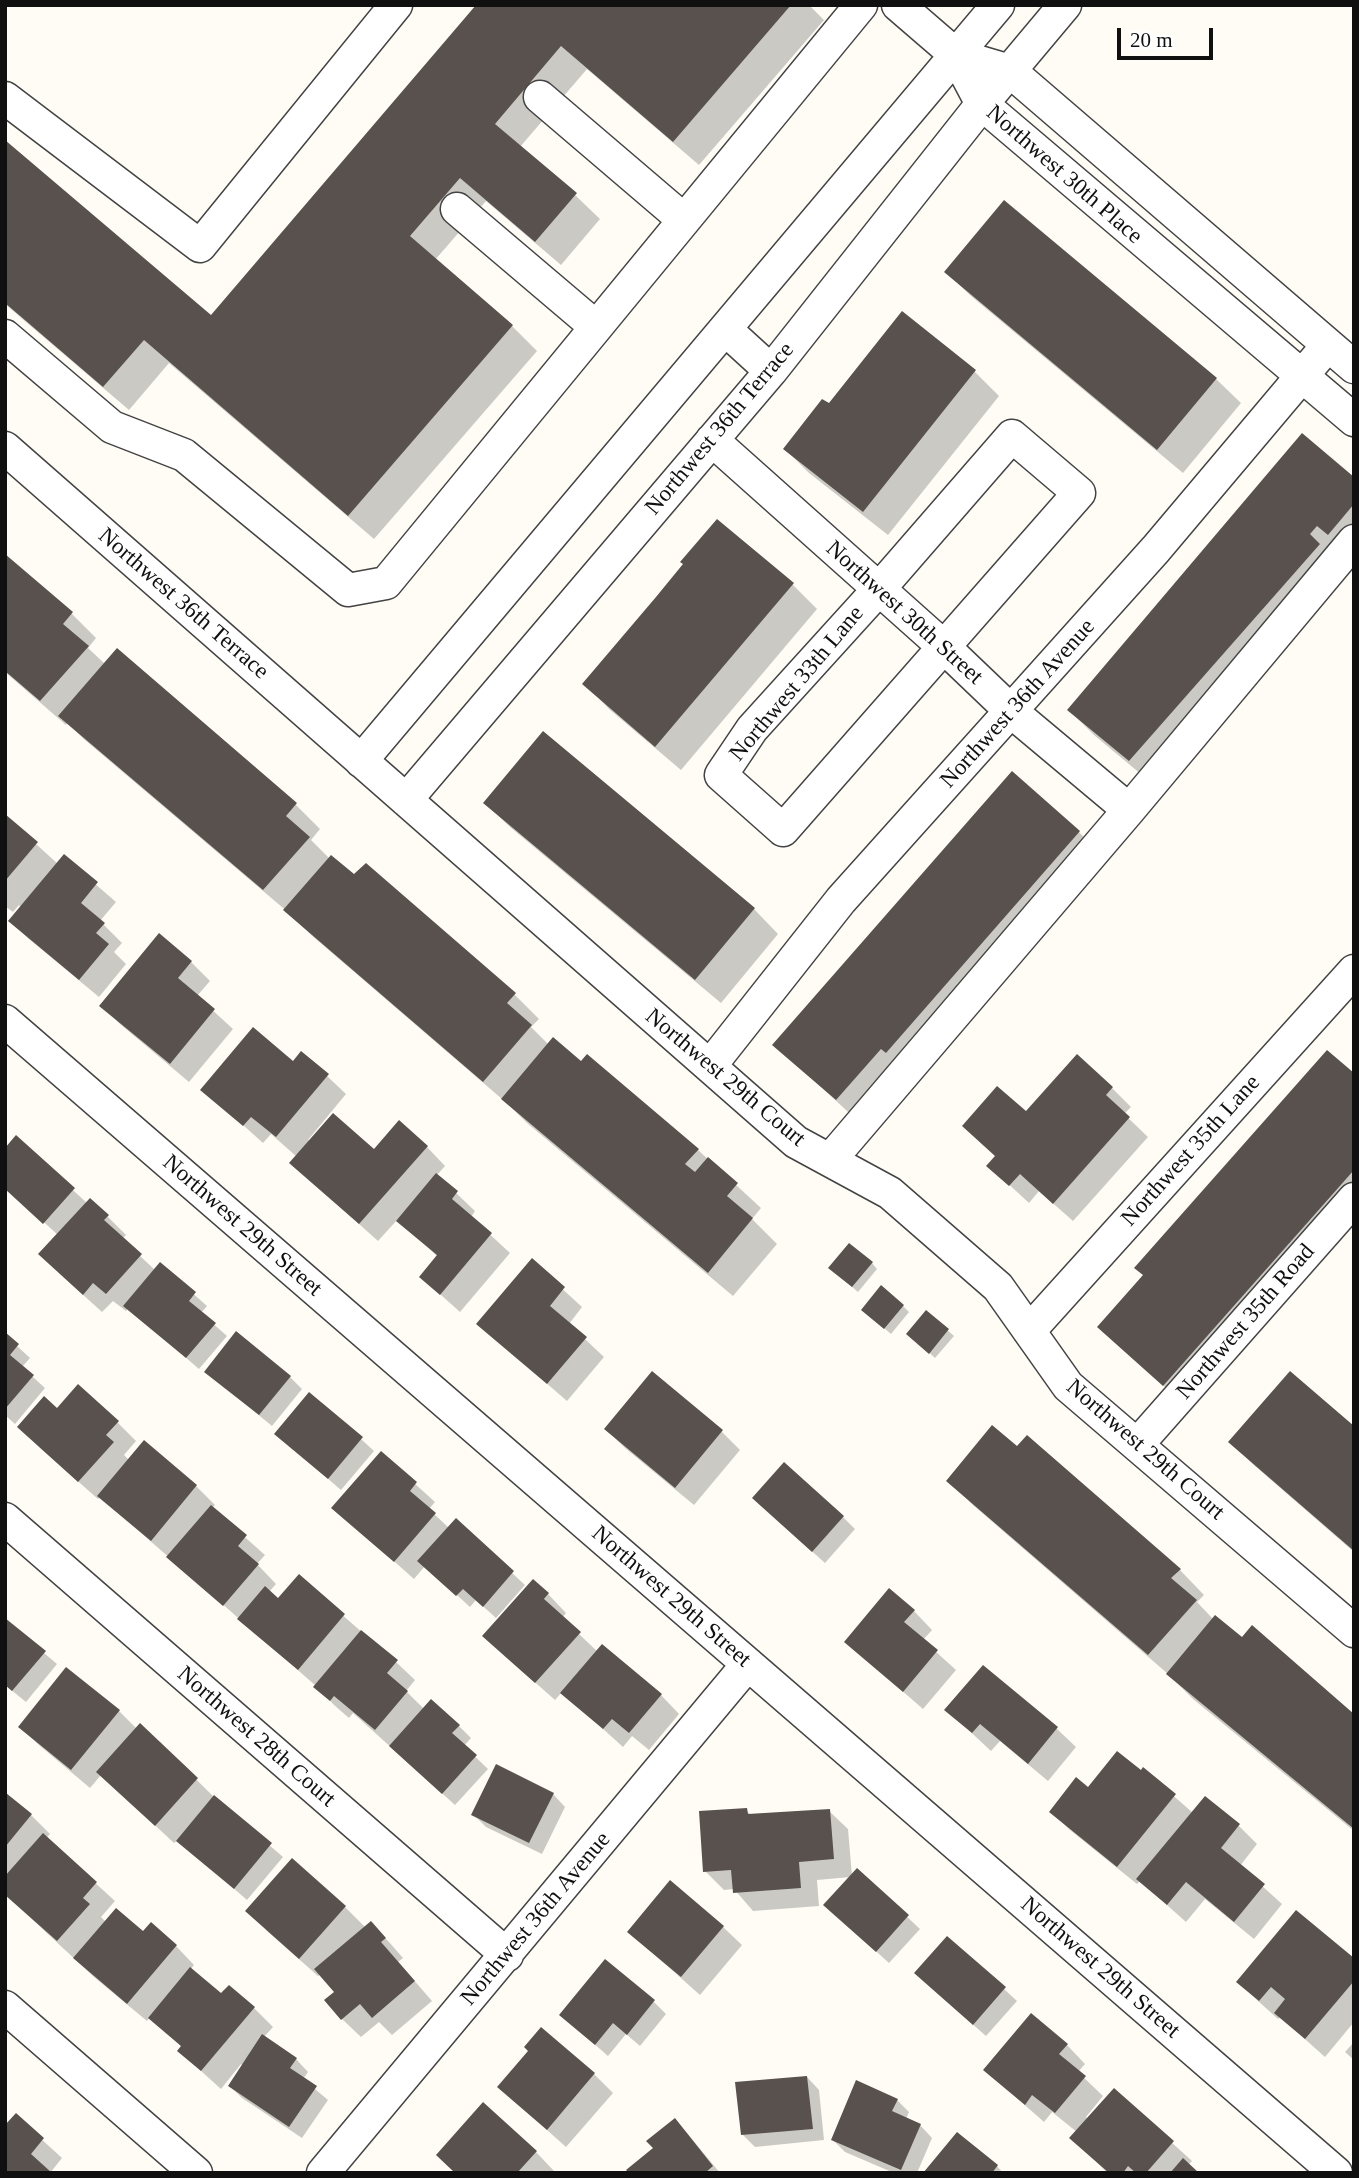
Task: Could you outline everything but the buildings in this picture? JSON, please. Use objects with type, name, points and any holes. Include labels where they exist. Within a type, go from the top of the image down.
[{"type":"street","points":[[5,98],[200,246],[396,5]]},
{"type":"street","points":[[5,336],[112,427],[184,455],[348,590],[386,583],[861,5]]},
{"type":"street","points":[[898,5],[956,55]]},
{"type":"street","points":[[361,761],[998,5]]},
{"type":"street","name":"Northwest 36th Terrace","points":[[5,448],[406,800],[771,370],[982,104],[1065,5]]},
{"type":"street","name":"Northwest 30th Place","points":[[956,55],[1010,71],[1354,367]]},
{"type":"street","name":"Northwest 30th Place","points":[[956,55],[982,104],[1087,196],[1354,420]]},
{"type":"street","points":[[540,97],[684,220]]},
{"type":"street","points":[[1087,196],[1116,162]]},
{"type":"street","points":[[457,209],[596,327]]},
{"type":"street","points":[[1255,337],[1281,304]]},
{"type":"street","points":[[725,329],[771,370]]},
{"type":"street","name":"Northwest 36th Avenue","points":[[710,1066],[841,900],[1156,548],[1328,345]]},
{"type":"street","name":"Northwest 33th Lane","points":[[1012,436],[1079,493],[783,830],[721,775],[752,729],[879,589],[1012,436]]},
{"type":"street","name":"Northwest 30th Street","points":[[712,440],[1012,712],[1129,810]]},
{"type":"street","points":[[830,1160],[1354,541]]},
{"type":"street","name":"Northwest 29th Court","points":[[406,800],[796,1142],[890,1193],[998,1287],[1068,1386],[1354,1631]]},
{"type":"street","name":"Northwest 35th Lane","points":[[1029,1331],[1348,990]]},
{"type":"street","name":"Northwest 29th Street","points":[[5,1021],[1336,2173]]},
{"type":"street","name":"Northwest 35th Road","points":[[1137,1445],[1354,1199]]},
{"type":"street","name":"Northwest 28th Court","points":[[5,1519],[506,1955]]},
{"type":"street","name":"Northwest 36th Avenue","points":[[323,2173],[748,1664]]},
{"type":"street","points":[[5,2007],[196,2173]]}]
